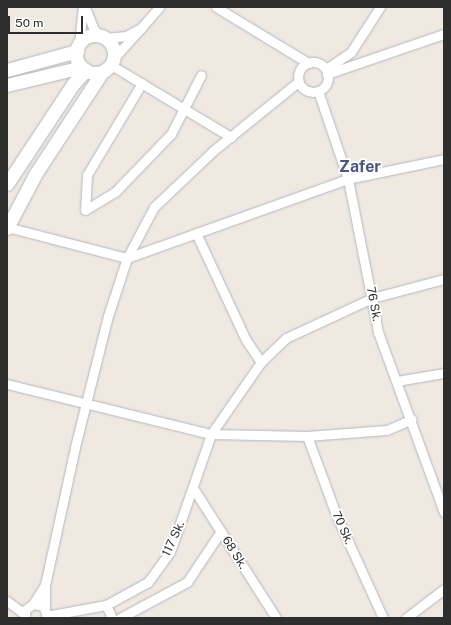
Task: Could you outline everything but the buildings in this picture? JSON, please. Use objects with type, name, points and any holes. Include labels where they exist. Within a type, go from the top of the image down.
[{"type":"street","points":[[84,7],[94,30],[113,48],[109,65]]},
{"type":"street","points":[[84,7],[78,47],[84,68]]},
{"type":"street","points":[[158,7],[109,65],[36,173],[7,228],[127,258],[348,180],[444,159]]},
{"type":"street","points":[[216,7],[308,63],[318,63],[326,72],[326,84],[318,91],[308,91],[298,82]]},
{"type":"street","points":[[326,72],[351,52],[380,7]]},
{"type":"street","points":[[7,70],[78,47],[89,36],[126,36],[141,28]]},
{"type":"street","points":[[326,72],[444,34]]},
{"type":"street","points":[[46,614],[44,585],[108,316],[127,258],[154,207],[231,137],[298,82],[300,68],[308,63]]},
{"type":"street","points":[[7,85],[84,68],[109,65],[142,83],[231,137]]},
{"type":"street","points":[[7,184],[84,68]]},
{"type":"street","points":[[142,83],[87,175],[85,210],[115,192],[171,134],[201,76]]},
{"type":"street","name":"76 Sk.","points":[[318,91],[348,180],[378,332],[412,419],[444,512]]},
{"type":"street","points":[[196,233],[246,340],[261,362]]},
{"type":"street","name":"117 Sk.","points":[[46,614],[106,605],[148,582],[170,552],[211,434],[261,362],[286,338],[372,298],[444,279]]},
{"type":"street","points":[[397,381],[444,373]]},
{"type":"street","points":[[7,384],[211,434],[307,436],[387,430],[412,419]]},
{"type":"street","name":"70 Sk.","points":[[307,436],[337,517],[383,618]]},
{"type":"street","name":"68 Sk.","points":[[193,488],[274,617]]},
{"type":"street","points":[[120,618],[186,582],[220,531]]},
{"type":"street","points":[[8,601],[25,616],[44,585]]},
{"type":"street","points":[[406,618],[444,589]]},
{"type":"street","points":[[8,601],[31,605],[46,614]]},
{"type":"street","points":[[106,605],[112,618]]},
{"type":"district","name":"Zafer","points":[[360,167]]}]
